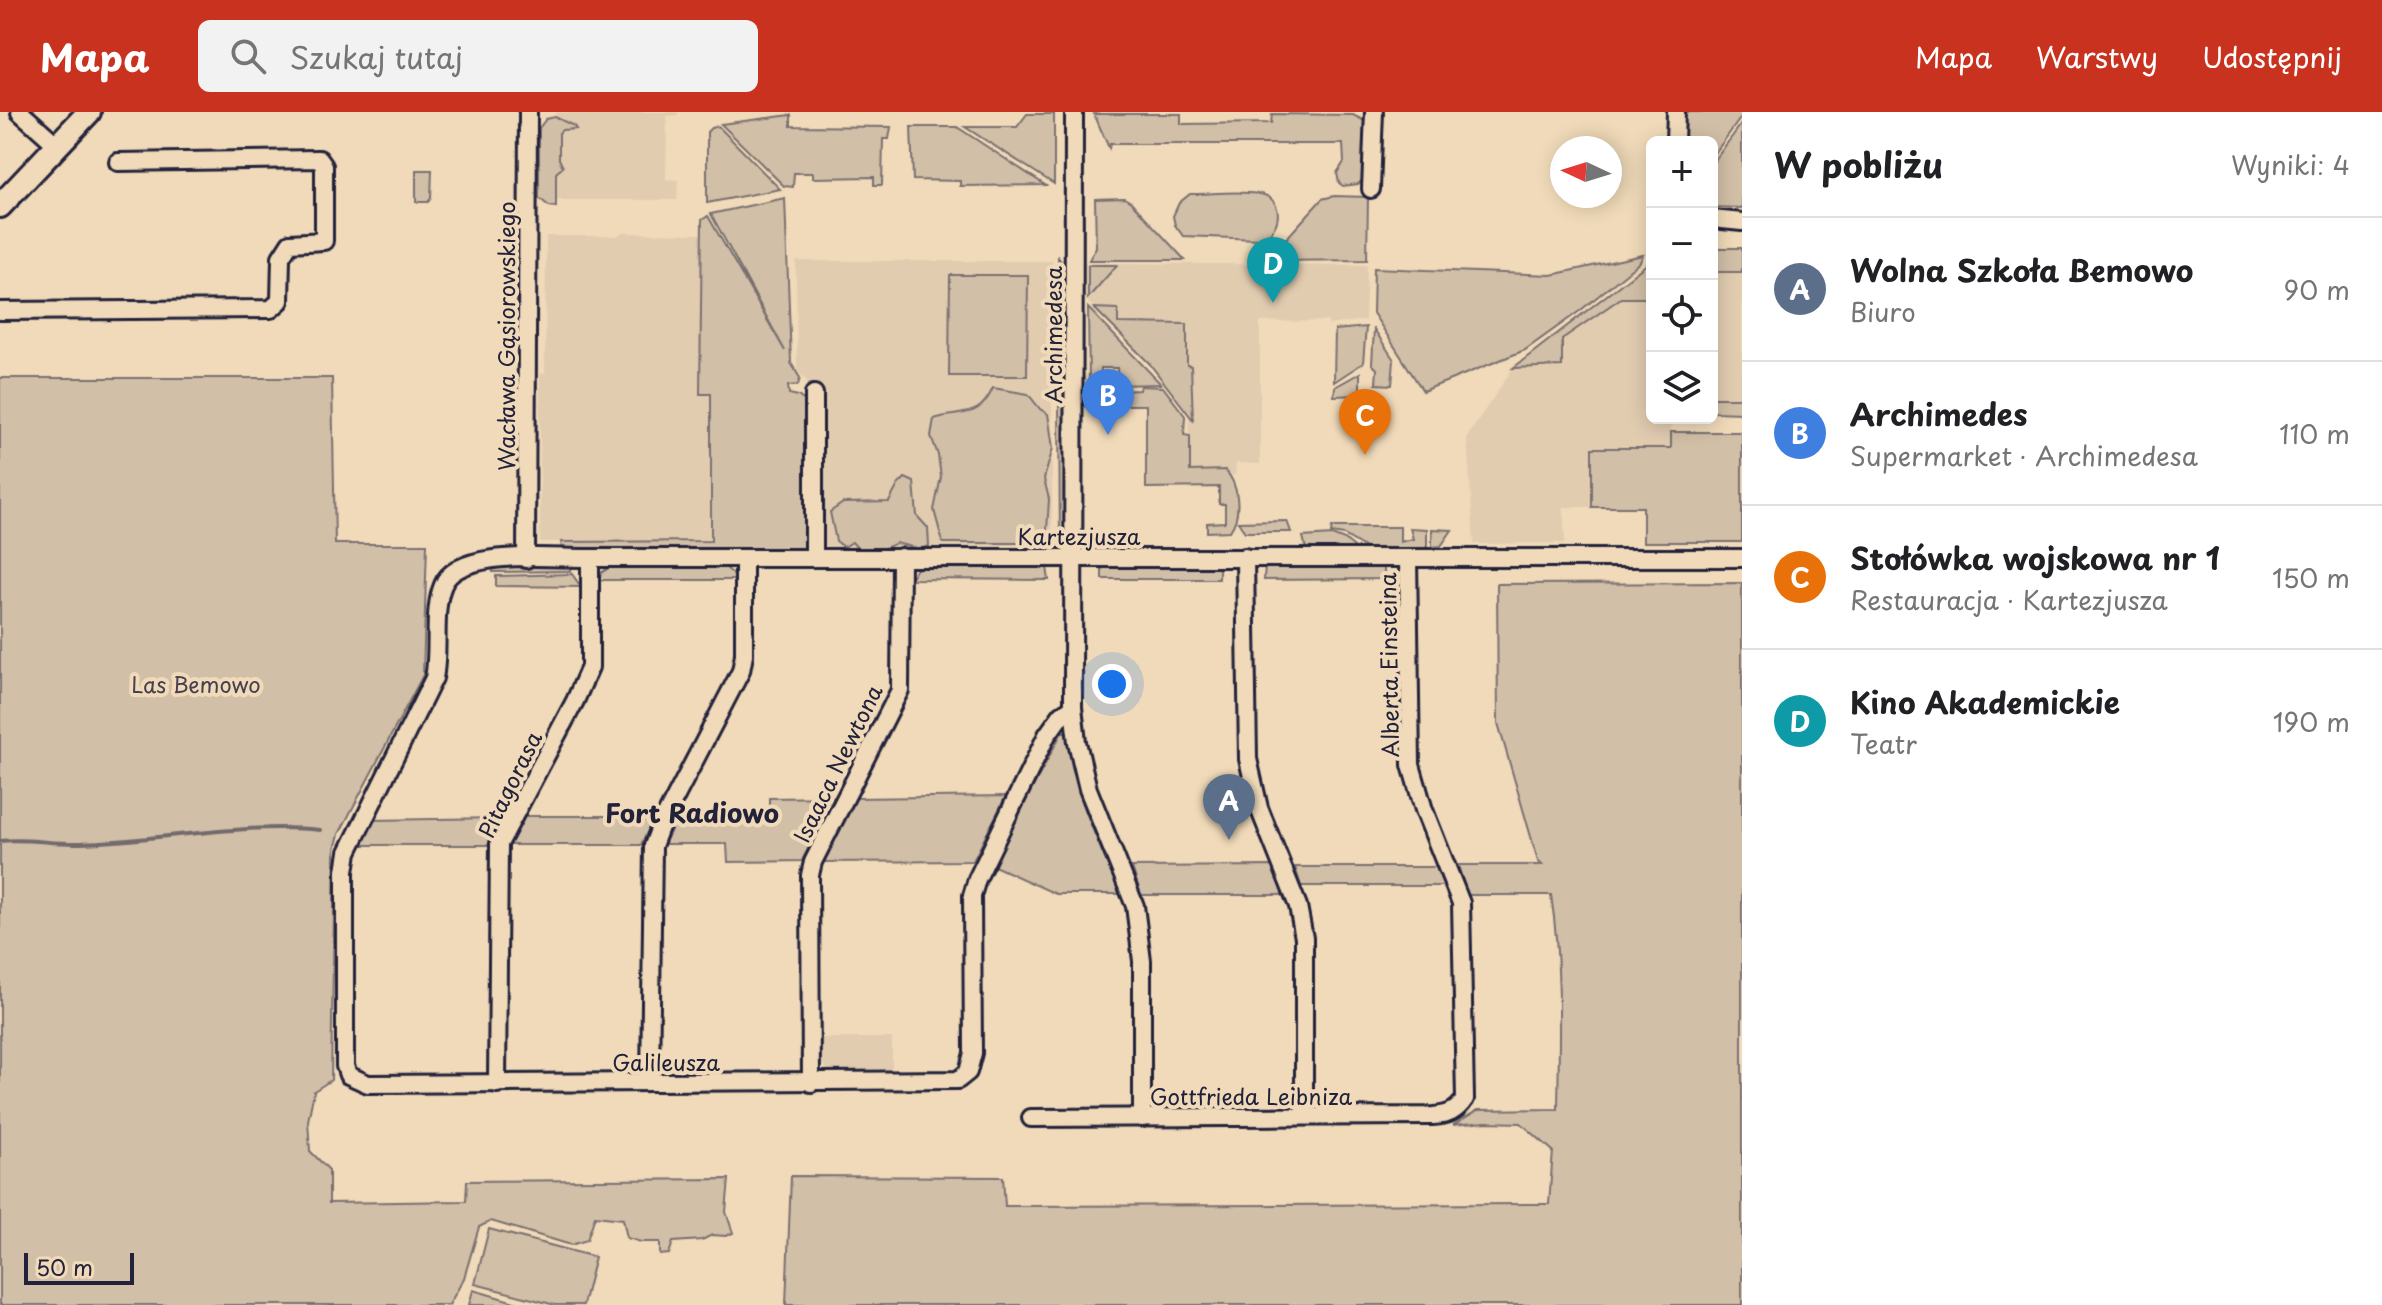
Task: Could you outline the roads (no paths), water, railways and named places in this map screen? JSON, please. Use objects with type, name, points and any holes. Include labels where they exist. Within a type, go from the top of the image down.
[{"type":"main road","points":[[0,206],[89,112]]},
{"type":"street","points":[[20,112],[57,145]]},
{"type":"street","name":"Wacława Gąsiorowskiego","points":[[526,559],[528,112]]},
{"type":"street","name":"Archimedesa","points":[[1074,112],[1073,707],[1088,789],[1138,919],[1142,961],[1142,1118]]},
{"type":"street","points":[[1371,189],[1374,112]]},
{"type":"street","points":[[1675,136],[1676,112]]},
{"type":"street","points":[[0,311],[271,309],[280,301],[281,257],[290,243],[324,241],[324,166],[319,159],[118,162]]},
{"type":"street","points":[[1718,220],[1742,222]]},
{"type":"street","points":[[814,394],[814,557]]},
{"type":"street","name":"Isaaca Newtona","points":[[811,1083],[810,875],[813,862],[900,690],[901,557]]},
{"type":"street","points":[[1245,557],[1248,759],[1259,808],[1298,906],[1304,938],[1304,1116]]},
{"type":"street","name":"Kartezjusza","points":[[368,1084],[348,1075],[345,1066],[345,871],[348,852],[434,678],[443,584],[462,565],[481,559],[590,558],[1742,558]]},
{"type":"street","name":"Pitagorasa","points":[[497,1084],[499,844],[590,667],[590,558]]},
{"type":"street","points":[[650,1082],[653,846],[741,671],[744,655],[744,558]]},
{"type":"street","name":"Alberta Einsteina","points":[[1408,558],[1411,765],[1424,810],[1461,903],[1465,1099]]},
{"type":"street","name":"Galileusza","points":[[368,1084],[811,1083],[958,1079],[971,1064],[973,1053],[972,896],[977,879],[1047,735],[1062,714],[1073,707]]},
{"type":"street","name":"Gottfrieda Leibniza","points":[[1031,1118],[1433,1116],[1447,1115],[1458,1109],[1465,1099]]},
{"type":"waterway","points":[[0,841],[110,842],[260,828],[320,830]]},
{"type":"place","name":"Kino Akademickie","points":[[1273,303]]},
{"type":"place","name":"Archimedes","points":[[1108,435]]},
{"type":"place","name":"Stołówka wojskowa nr 1","points":[[1365,455]]},
{"type":"place","name":"Wolna Szkoła Bemowo","points":[[1229,840]]},
{"type":"district","name":"Fort Radiowo","points":[[692,812]]},
{"type":"park label","name":"Las Bemowo","points":[[196,683]]}]
